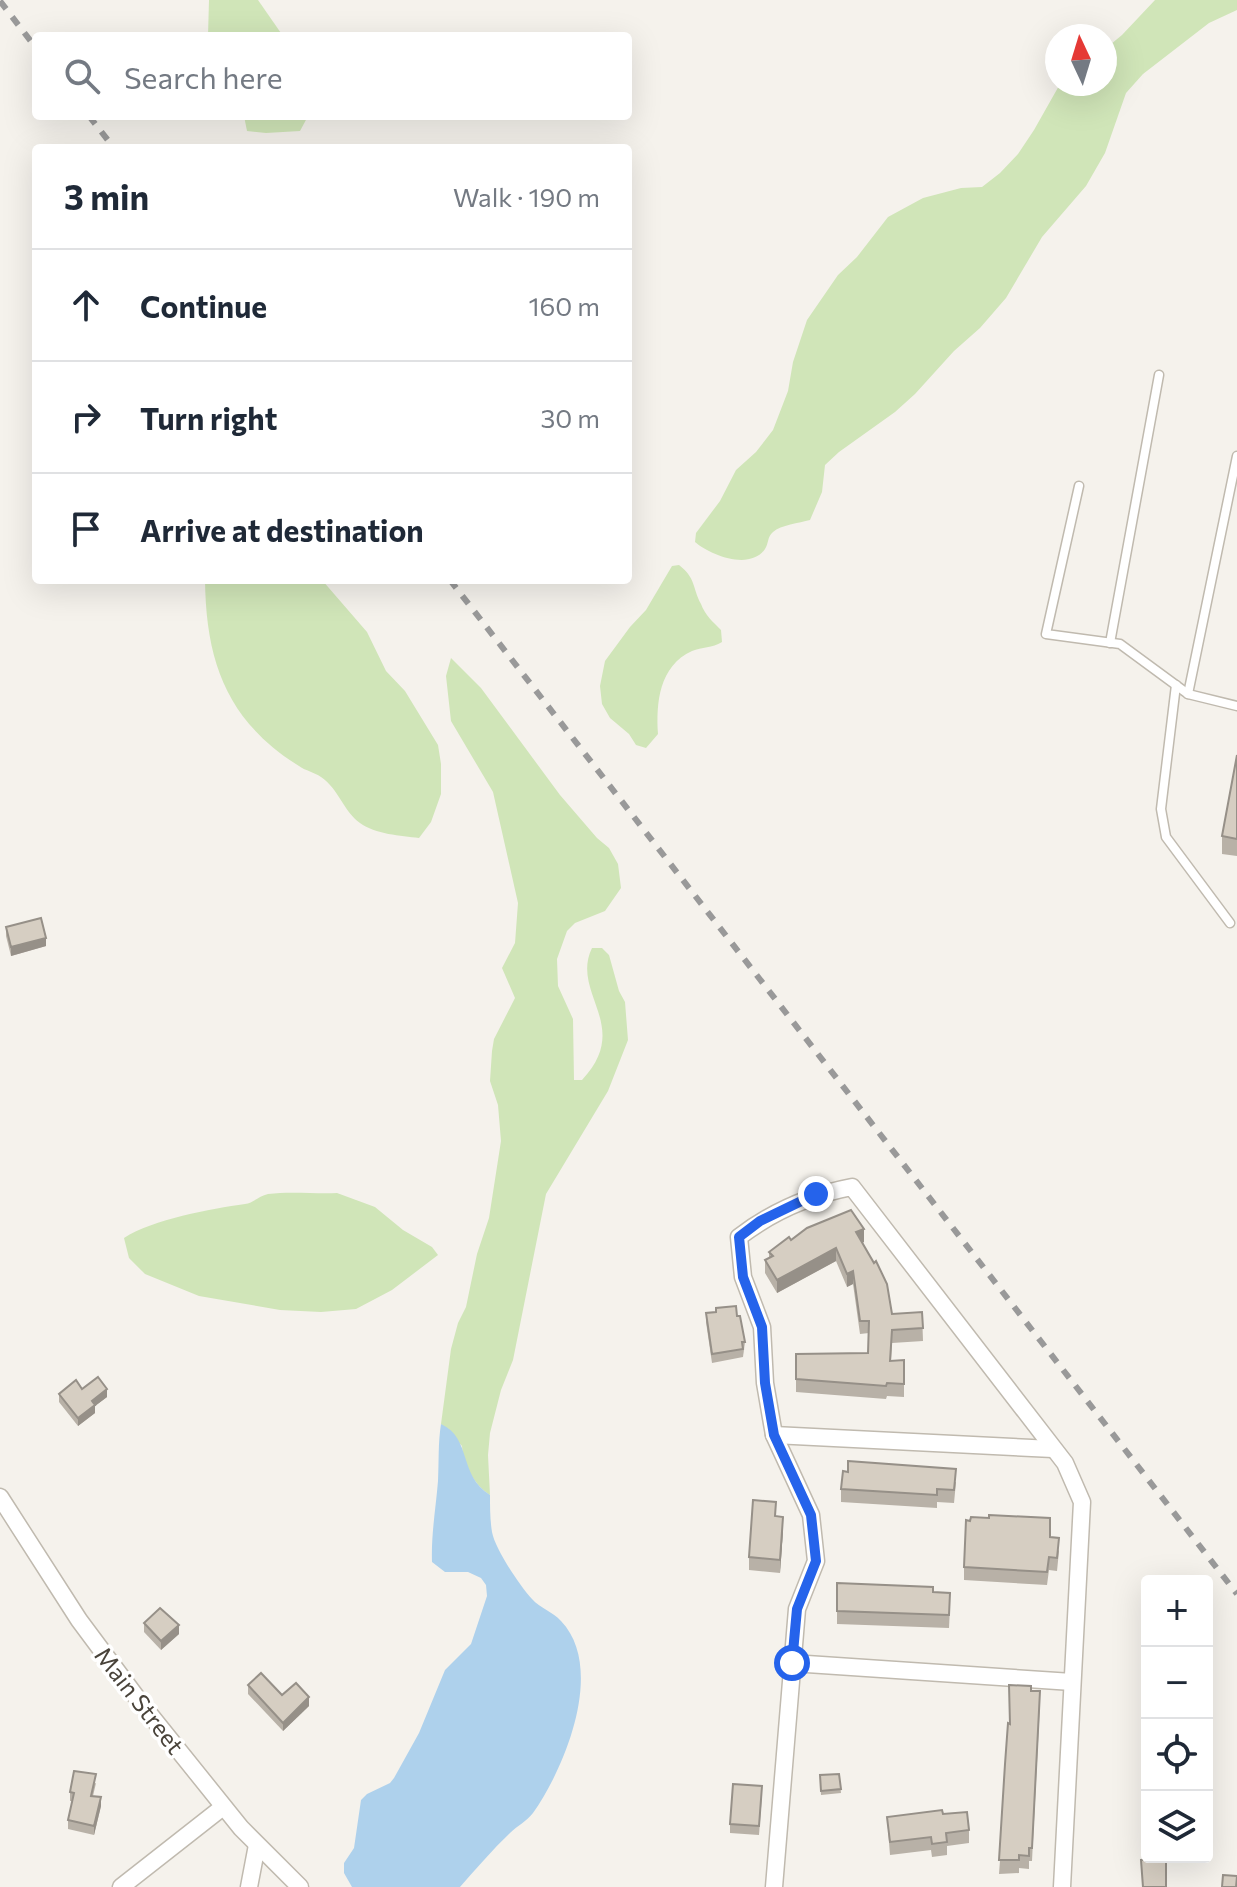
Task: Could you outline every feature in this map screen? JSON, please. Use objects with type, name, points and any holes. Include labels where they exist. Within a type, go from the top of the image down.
[{"type":"street","points":[[774,1887],[797,1609],[816,1561],[811,1515],[774,1435],[765,1383],[762,1327],[743,1277],[739,1237],[760,1221],[816,1194],[852,1187],[1065,1463],[1082,1502],[1062,1887]]},
{"type":"street","points":[[774,1435],[1053,1449]]},
{"type":"street","name":"Main Street","points":[[0,1497],[79,1620],[223,1807],[300,1887]]},
{"type":"street","points":[[792,1663],[1072,1682]]},
{"type":"street","points":[[121,1887],[223,1807]]},
{"type":"street","points":[[249,1887],[257,1845]]},
{"type":"lane","points":[[1110,643],[1159,375]]},
{"type":"lane","points":[[1188,694],[1237,456]]},
{"type":"lane","points":[[1079,486],[1046,634],[1120,644],[1188,694],[1237,706]]},
{"type":"lane","points":[[1176,685],[1161,809],[1166,837],[1230,923]]},
{"type":"green space","points":[[209,0],[258,0],[280,32],[208,32]]},
{"type":"green space","points":[[1155,0],[1237,0],[1237,10],[1209,23],[1143,74],[1126,93],[1105,153],[1086,186],[1042,237],[1006,298],[915,394],[825,465],[822,492],[810,520],[776,530],[765,549],[750,559],[720,556],[695,542],[696,533],[720,501],[736,470],[756,452],[773,430],[788,391],[793,362],[807,320],[838,275],[857,257],[888,217],[923,198],[961,188],[982,187],[1000,173],[1018,154],[1053,96],[1117,96],[1117,39]]},
{"type":"green space","points":[[245,120],[306,120],[300,131],[247,131]]},
{"type":"green space","points":[[679,565],[691,579],[705,612],[721,630],[722,642],[692,651],[672,666],[659,698],[658,734],[646,748],[636,745],[629,734],[610,718],[602,704],[600,686],[605,661],[646,610],[672,566]]},
{"type":"green space","points":[[205,584],[325,584],[367,632],[386,671],[405,691],[438,745],[441,794],[431,822],[419,838],[366,827],[350,813],[327,782],[274,748],[254,729],[225,687],[216,663],[206,610]]},
{"type":"green space","points":[[451,658],[481,688],[560,795],[609,848],[618,864],[621,888],[605,911],[575,923],[567,931],[557,959],[558,986],[573,1019],[574,1080],[582,1080],[596,1061],[602,1043],[602,1026],[588,980],[587,964],[592,948],[602,948],[609,955],[625,1002],[628,1040],[608,1091],[546,1194],[513,1360],[501,1390],[490,1433],[490,1495],[470,1474],[462,1446],[441,1424],[451,1349],[466,1307],[477,1254],[489,1218],[501,1141],[498,1105],[490,1081],[492,1051],[494,1039],[515,998],[502,968],[515,943],[518,903],[493,792],[451,721],[446,676]]},
{"type":"green space","points":[[337,1193],[375,1207],[403,1230],[432,1247],[438,1255],[392,1290],[356,1309],[321,1312],[280,1310],[199,1296],[145,1274],[129,1258],[124,1238],[166,1220],[248,1203],[268,1194]]},
{"type":"water","points":[[441,1424],[457,1438],[473,1477],[490,1495],[492,1532],[509,1567],[532,1599],[561,1621],[574,1641],[580,1664],[576,1718],[557,1771],[533,1813],[503,1839],[460,1887],[352,1887],[344,1873],[344,1863],[354,1848],[361,1800],[394,1778],[419,1733],[445,1670],[471,1644],[487,1596],[486,1585],[481,1578],[468,1572],[445,1572],[432,1562]]},
{"type":"building","points":[[1237,755],[1237,839],[1222,836]]},
{"type":"building","points":[[41,918],[46,938],[11,947],[6,927]]},
{"type":"building","points":[[851,1210],[864,1229],[856,1232],[887,1284],[892,1314],[922,1312],[923,1328],[892,1330],[890,1361],[904,1360],[904,1384],[887,1383],[886,1386],[796,1379],[796,1354],[868,1353],[869,1321],[860,1321],[853,1271],[847,1274],[836,1248],[777,1280],[765,1260],[773,1256],[769,1252],[789,1237],[791,1240],[807,1228]]},
{"type":"building","points":[[736,1306],[745,1342],[742,1342],[743,1349],[712,1354],[706,1313],[716,1312],[716,1308]]},
{"type":"building","points":[[98,1377],[107,1389],[92,1401],[95,1405],[78,1418],[59,1394],[76,1380],[82,1389]]},
{"type":"building","points":[[848,1461],[956,1469],[954,1490],[937,1489],[937,1495],[841,1489],[843,1471],[848,1472]]},
{"type":"building","points":[[753,1500],[776,1502],[775,1516],[783,1517],[780,1560],[749,1557]]},
{"type":"building","points":[[989,1515],[1050,1518],[1050,1537],[1059,1538],[1057,1558],[1049,1557],[1047,1572],[964,1567],[966,1520],[970,1521],[971,1517],[989,1518]]},
{"type":"building","points":[[837,1583],[933,1587],[933,1592],[950,1593],[949,1615],[837,1611]]},
{"type":"building","points":[[160,1608],[179,1625],[161,1641],[144,1623]]},
{"type":"building","points":[[261,1673],[282,1695],[296,1683],[309,1697],[283,1723],[248,1685]]},
{"type":"building","points":[[1009,1685],[1031,1686],[1031,1691],[1040,1691],[1032,1848],[1029,1848],[1029,1856],[1019,1855],[1019,1860],[999,1860],[1010,1724]]},
{"type":"building","points":[[74,1771],[96,1774],[91,1796],[101,1797],[94,1826],[68,1820],[74,1793],[70,1792]]},
{"type":"building","points":[[839,1774],[841,1789],[821,1791],[820,1775]]},
{"type":"building","points":[[733,1784],[762,1786],[759,1826],[730,1824]]},
{"type":"building","points":[[942,1810],[943,1814],[967,1812],[969,1830],[946,1833],[947,1842],[932,1844],[931,1837],[890,1842],[887,1817]]},
{"type":"building","points":[[1141,1863],[1166,1863],[1166,1887],[1143,1887]]},
{"type":"building","points":[[1223,1875],[1237,1876],[1236,1887],[1222,1887]]},
{"type":"railway","points":[[0,1],[32,43]]},
{"type":"railway","points":[[92,120],[111,144]]},
{"type":"railway","points":[[453,584],[1237,1594]]},
{"type":"route","points":[[792,1663],[797,1609],[816,1561],[811,1515],[774,1435],[765,1383],[762,1327],[743,1277],[739,1237],[760,1221],[816,1194]]}]
